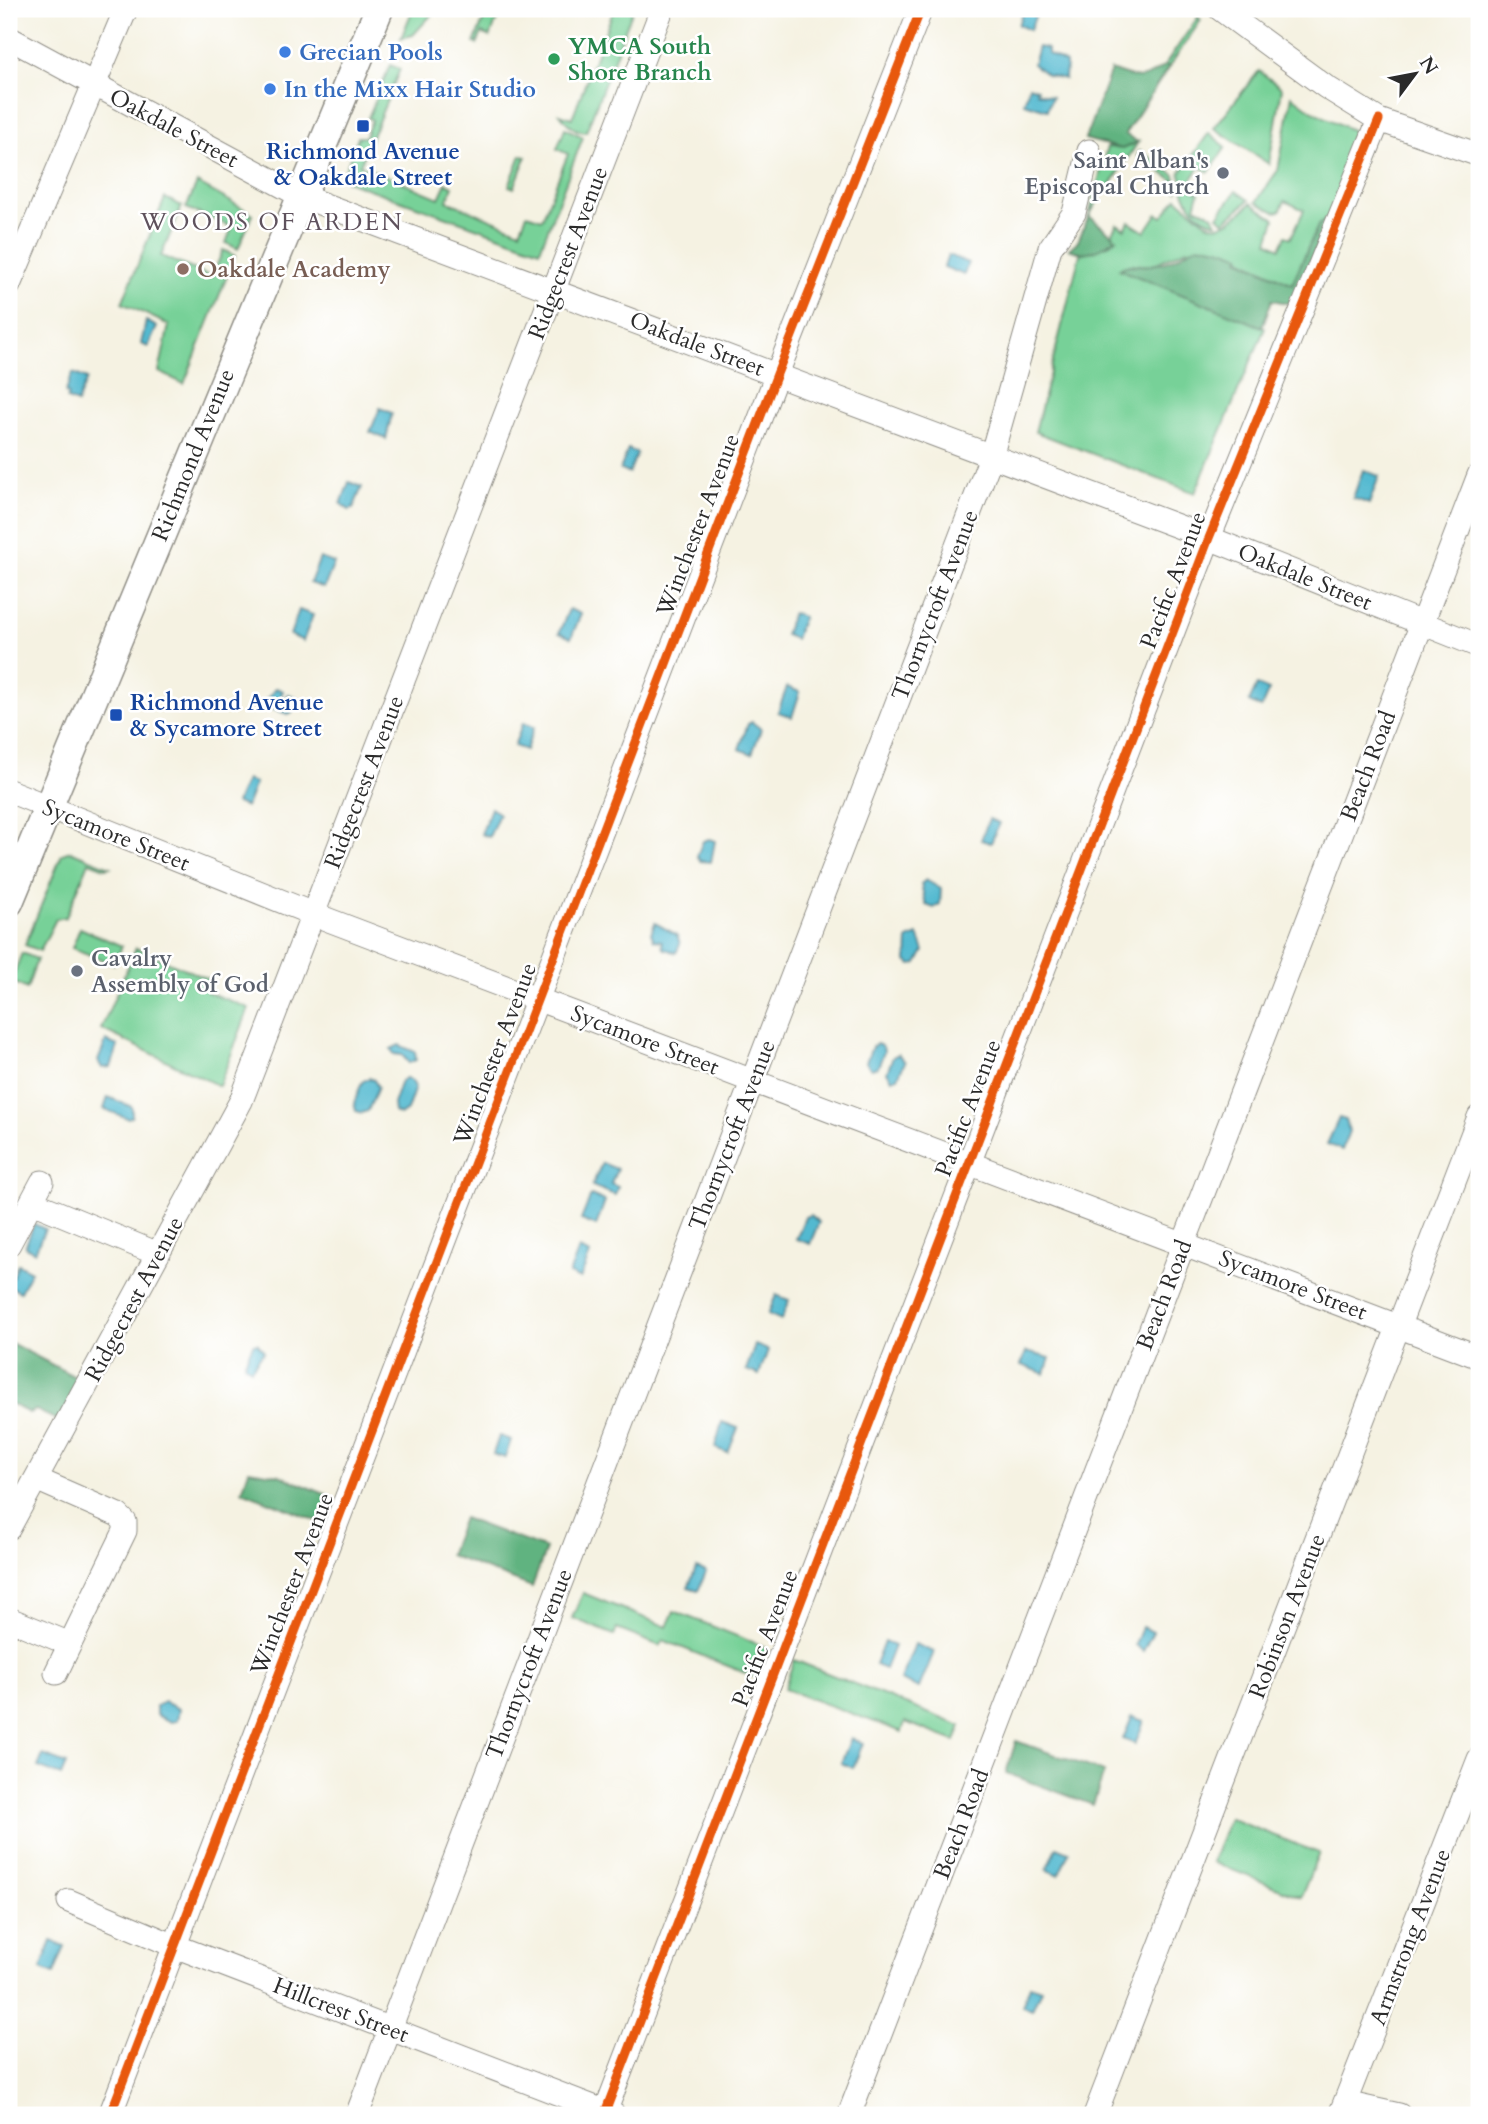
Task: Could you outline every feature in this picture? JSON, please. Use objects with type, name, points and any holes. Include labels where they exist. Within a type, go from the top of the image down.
[{"type":"main road","name":"Richmond Avenue","points":[[9,902],[379,9]]},
{"type":"street","points":[[9,285],[126,9]]},
{"type":"street","name":"Ridgecrest Avenue","points":[[9,1528],[240,1101],[662,9]]},
{"type":"street","name":"Winchester Avenue","points":[[110,2115],[776,374],[921,9]]},
{"type":"street","points":[[1220,9],[1326,87],[1379,120],[1479,155]]},
{"type":"street","name":"Oakdale Street","points":[[9,38],[301,196],[1209,538],[1479,646]]},
{"type":"street","name":"Pacific Avenue","points":[[608,2114],[968,1161],[1209,538],[1379,120]]},
{"type":"street","name":"Thornycroft Avenue","points":[[357,2115],[992,457],[1050,248],[1074,213],[1089,151]]},
{"type":"street","name":"Beach Road","points":[[849,2115],[1479,475]]},
{"type":"street","name":"Sycamore Street","points":[[9,791],[313,914],[1479,1357]]},
{"type":"street","name":"Robinson Avenue","points":[[1095,2115],[1479,1117]]},
{"type":"street","points":[[9,1244],[36,1192],[158,1254]]},
{"type":"street","points":[[36,1479],[118,1515],[125,1522],[125,1531],[56,1672]]},
{"type":"street","points":[[9,1619],[70,1644]]},
{"type":"street","name":"Armstrong Avenue","points":[[1342,2109],[1479,1759]]},
{"type":"street","name":"Hillcrest Street","points":[[69,1901],[175,1946],[608,2114]]},
{"type":"street","points":[[1342,2109],[1399,2115]]},
{"type":"green space","points":[[413,9],[437,9],[413,35],[401,38]]},
{"type":"green space","points":[[488,9],[501,9],[490,37],[482,33],[477,44],[474,43]]},
{"type":"green space","points":[[614,9],[633,9],[586,132],[578,130],[560,114],[572,118]]},
{"type":"green space","points":[[1198,17],[1201,20],[1169,67],[1165,65]]},
{"type":"green space","points":[[390,65],[400,69],[360,165],[439,198],[446,183],[453,186],[447,201],[520,231],[527,214],[542,219],[568,154],[557,149],[565,128],[583,137],[540,250],[346,181],[343,176],[358,137],[365,137],[372,120],[368,118]]},
{"type":"green space","points":[[1165,65],[1169,67],[1125,134],[1138,142],[1122,149],[1085,139],[1111,70],[1139,78]]},
{"type":"green space","points":[[1259,71],[1282,88],[1269,164],[1214,128]]},
{"type":"green space","points":[[1292,96],[1314,112],[1354,131],[1352,138],[1358,140],[1329,219],[1319,224],[1292,284],[1239,258],[1187,249],[1150,266],[1133,264],[1120,269],[1265,328],[1195,493],[1035,432],[1080,254],[1108,245],[1116,239],[1111,234],[1117,224],[1125,229],[1129,222],[1145,232],[1157,214],[1162,217],[1177,198],[1206,222],[1220,225],[1238,215],[1251,203],[1275,219],[1268,242],[1280,248],[1286,236],[1291,238],[1304,210],[1285,201],[1280,211],[1275,212],[1256,202],[1278,170]]},
{"type":"green space","points":[[1209,133],[1226,147],[1209,172],[1200,167],[1188,185],[1199,193],[1195,207],[1213,215],[1217,223],[1201,216],[1190,205],[1180,173]]},
{"type":"green space","points":[[1138,142],[1107,191],[1101,187],[1095,195],[1099,199],[1089,216],[1107,147],[1122,149]]},
{"type":"green space","points":[[1140,151],[1175,175],[1177,191],[1170,186],[1173,180],[1137,156]]},
{"type":"green space","points":[[521,155],[526,157],[514,188],[509,186]]},
{"type":"green space","points":[[197,183],[253,214],[238,249],[226,243],[232,227],[186,208]]},
{"type":"green space","points":[[1236,191],[1249,200],[1224,222],[1218,216]]},
{"type":"green space","points":[[165,198],[182,206],[161,256],[212,277],[223,250],[235,256],[184,384],[159,372],[169,325],[122,303]]},
{"type":"green space","points":[[1089,216],[1116,238],[1093,251],[1069,249],[1078,241]]},
{"type":"green space","points":[[1329,219],[1292,304],[1272,300],[1262,327],[1119,269],[1166,262],[1191,249],[1208,246],[1241,256],[1239,259],[1292,284],[1319,224]]},
{"type":"green space","points":[[70,851],[110,867],[105,868],[89,862],[66,917],[56,919],[40,951],[25,945],[62,854]]},
{"type":"green space","points":[[80,928],[122,946],[114,964],[72,948]]},
{"type":"green space","points":[[136,948],[211,980],[207,992],[249,1008],[219,1086],[101,1029]]},
{"type":"green space","points":[[22,953],[37,959],[27,989],[11,981]]},
{"type":"green space","points":[[9,1342],[79,1379],[61,1422],[36,1410],[29,1413],[9,1403]]},
{"type":"green space","points":[[249,1470],[279,1475],[330,1496],[320,1522],[242,1491]]},
{"type":"green space","points":[[463,1518],[546,1549],[532,1587],[449,1555]]},
{"type":"green space","points":[[583,1593],[667,1627],[674,1611],[767,1648],[755,1677],[663,1640],[660,1646],[617,1629],[614,1635],[572,1618]]},
{"type":"green space","points":[[794,1660],[961,1726],[955,1741],[905,1722],[902,1732],[784,1689]]},
{"type":"green space","points":[[1016,1741],[1104,1772],[1093,1805],[1006,1773]]},
{"type":"green space","points":[[1229,1818],[1319,1853],[1301,1897],[1212,1862]]},
{"type":"water","points":[[1024,9],[1038,9],[1030,30],[1018,25]]},
{"type":"water","points":[[1038,47],[1048,49],[1048,54],[1066,63],[1065,79],[1047,75],[1033,64]]},
{"type":"water","points":[[1029,86],[1037,89],[1036,92],[1052,97],[1047,110],[1024,103]]},
{"type":"water","points":[[948,255],[968,263],[964,275],[944,267]]},
{"type":"water","points":[[146,321],[157,327],[148,347],[141,344]]},
{"type":"water","points":[[73,373],[87,379],[77,403],[67,399],[69,394],[65,393]]},
{"type":"water","points":[[380,408],[392,413],[386,439],[370,432]]},
{"type":"water","points":[[628,449],[637,453],[629,473],[620,470]]},
{"type":"water","points":[[1363,470],[1379,476],[1369,504],[1353,498]]},
{"type":"water","points":[[349,482],[362,487],[353,509],[349,510],[341,504]]},
{"type":"water","points":[[320,558],[334,563],[324,588],[310,583]]},
{"type":"water","points":[[569,609],[581,614],[571,638],[559,633]]},
{"type":"water","points":[[299,610],[313,615],[303,641],[290,635]]},
{"type":"water","points":[[792,613],[803,617],[795,639],[785,635]]},
{"type":"water","points":[[1257,685],[1269,690],[1261,708],[1249,702]]},
{"type":"water","points":[[787,687],[800,692],[792,717],[778,712]]},
{"type":"water","points":[[276,688],[283,691],[280,697],[286,699],[288,694],[296,698],[292,712],[288,714],[266,707],[266,700]]},
{"type":"water","points":[[752,722],[761,729],[752,754],[739,749],[748,724]]},
{"type":"water","points":[[523,723],[534,727],[526,750],[514,746]]},
{"type":"water","points":[[246,780],[255,783],[246,807],[236,803]]},
{"type":"water","points":[[491,808],[499,814],[489,837],[481,834]]},
{"type":"water","points":[[989,819],[999,823],[991,843],[981,840]]},
{"type":"water","points":[[703,841],[715,841],[711,862],[700,861],[697,856]]},
{"type":"water","points":[[926,880],[941,889],[940,904],[934,908],[926,905],[921,884]]},
{"type":"water","points":[[655,923],[677,935],[680,944],[676,953],[663,948],[662,941],[654,940],[651,933]]},
{"type":"water","points":[[918,935],[924,951],[917,964],[911,965],[907,961],[908,939]]},
{"type":"water","points":[[106,1041],[118,1046],[111,1067],[102,1068],[98,1061]]},
{"type":"water","points":[[877,1044],[883,1047],[884,1052],[878,1067],[871,1069],[866,1062],[872,1047]]},
{"type":"water","points":[[399,1045],[415,1052],[416,1060],[409,1063],[402,1055],[394,1054],[391,1049]]},
{"type":"water","points":[[898,1054],[905,1062],[898,1077],[892,1079],[887,1072],[893,1057]]},
{"type":"water","points":[[369,1078],[374,1080],[378,1087],[368,1111],[361,1113],[356,1111],[354,1103],[362,1082]]},
{"type":"water","points":[[406,1078],[412,1081],[415,1087],[407,1110],[400,1115],[394,1112],[393,1104],[401,1081]]},
{"type":"water","points":[[108,1097],[132,1107],[132,1117],[127,1118],[104,1109]]},
{"type":"water","points":[[1339,1118],[1346,1120],[1349,1131],[1342,1150],[1327,1144]]},
{"type":"water","points":[[602,1163],[617,1169],[611,1184],[618,1187],[615,1195],[592,1186]]},
{"type":"water","points":[[591,1195],[605,1201],[596,1226],[581,1220]]},
{"type":"water","points":[[810,1215],[819,1222],[810,1244],[796,1239],[805,1217]]},
{"type":"water","points":[[34,1224],[45,1229],[35,1252],[25,1247]]},
{"type":"water","points":[[579,1249],[590,1254],[580,1279],[569,1274]]},
{"type":"water","points":[[18,1264],[31,1271],[20,1292],[9,1286]]},
{"type":"water","points":[[776,1295],[789,1300],[781,1320],[768,1314]]},
{"type":"water","points":[[257,1343],[264,1351],[251,1369],[244,1364],[253,1344]]},
{"type":"water","points":[[755,1345],[768,1350],[759,1375],[746,1370]]},
{"type":"water","points":[[1026,1352],[1050,1358],[1045,1374],[1021,1365]]},
{"type":"water","points":[[722,1422],[738,1428],[728,1453],[715,1448]]},
{"type":"water","points":[[499,1436],[511,1440],[505,1458],[493,1454]]},
{"type":"water","points":[[696,1568],[706,1572],[698,1591],[688,1588]]},
{"type":"water","points":[[1142,1627],[1153,1632],[1143,1651],[1135,1645]]},
{"type":"water","points":[[884,1642],[894,1646],[885,1669],[875,1665]]},
{"type":"water","points":[[915,1644],[934,1652],[919,1688],[900,1680]]},
{"type":"water","points":[[164,1702],[179,1709],[177,1721],[171,1722],[156,1715],[156,1706]]},
{"type":"water","points":[[1132,1717],[1144,1721],[1135,1744],[1123,1739]]},
{"type":"water","points":[[851,1738],[863,1743],[853,1768],[841,1763]]},
{"type":"water","points":[[43,1755],[66,1764],[61,1776],[38,1767]]},
{"type":"water","points":[[1057,1847],[1069,1852],[1059,1875],[1047,1870]]},
{"type":"water","points":[[51,1941],[65,1946],[54,1974],[41,1969]]},
{"type":"water","points":[[1030,1985],[1041,1989],[1032,2010],[1022,2006]]},
{"type":"cycle path","points":[[110,2115],[777,374],[921,9]]},
{"type":"cycle path","points":[[604,2115],[1209,538],[1379,120]]},
{"type":"place","name":"Grecian Pools","points":[[285,52]]},
{"type":"place","name":"YMCA South Shore Branch","points":[[554,59]]},
{"type":"place","name":"In the Mixx Hair Studio","points":[[270,89]]},
{"type":"place","name":"Richmond Avenue & Oakdale Street","points":[[363,126]]},
{"type":"place","name":"Saint Alban's Episcopal Church","points":[[1223,173]]},
{"type":"place","name":"Oakdale Academy","points":[[183,269]]},
{"type":"place","name":"Richmond Avenue & Sycamore Street","points":[[116,715]]},
{"type":"place","name":"Cavalry Assembly of God","points":[[77,971]]},
{"type":"district","name":"WOODS OF ARDEN","points":[[272,222]]}]
